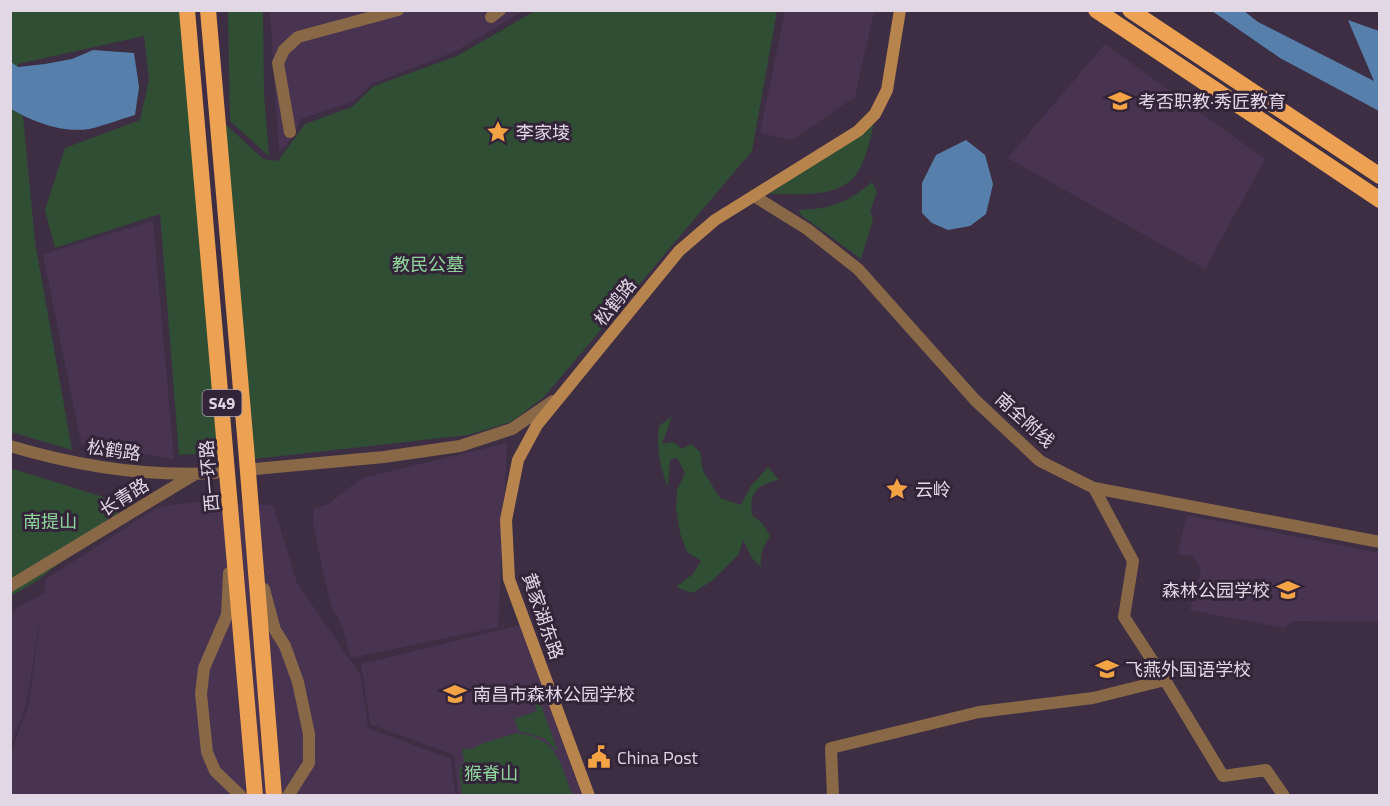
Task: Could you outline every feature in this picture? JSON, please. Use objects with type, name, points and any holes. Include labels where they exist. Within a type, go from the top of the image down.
[{"type":"highway","name":"西一环路","points":[[187,10],[255,795]]},
{"type":"highway","name":"S49","points":[[208,10],[274,795]]},
{"type":"highway","points":[[1096,10],[1380,200]]},
{"type":"highway","points":[[1130,10],[1380,176]]},
{"type":"main road","name":"松鹤路","points":[[570,386],[679,251],[715,220],[858,131],[875,114],[887,90],[900,10]]},
{"type":"main road","name":"黄家湖东路","points":[[570,386],[537,425],[518,460],[506,520],[508,579],[589,795]]},
{"type":"street","points":[[290,132],[278,63],[284,50],[298,37],[398,10]]},
{"type":"street","name":"南全附线","points":[[754,196],[807,229],[858,269],[975,400],[1040,461],[1094,488],[1380,542]]},
{"type":"street","name":"松鹤路","points":[[255,469],[384,457],[460,446],[512,429],[542,410],[570,386]]},
{"type":"street","name":"松鹤路","points":[[10,446],[53,459],[109,468],[195,474],[215,473]]},
{"type":"street","name":"长青路","points":[[10,586],[195,474]]},
{"type":"street","points":[[1094,488],[1133,561],[1124,617],[1223,776],[1266,770],[1284,795]]},
{"type":"street","points":[[232,517],[227,615],[204,668],[201,693],[207,752],[215,771],[241,795]]},
{"type":"street","points":[[254,547],[272,622],[285,646],[298,682],[309,734],[309,763],[288,795]]},
{"type":"street","points":[[832,795],[831,748],[979,712],[1093,698],[1165,680]]},
{"type":"shaded area","points":[[270,11],[524,11],[454,52],[372,84],[354,101],[301,119],[287,145],[279,151]]},
{"type":"shaded area","points":[[785,11],[874,11],[855,97],[792,140],[760,133]]},
{"type":"shaded area","name":"考否职教·秀匠教育","points":[[1105,44],[1265,159],[1205,269],[1008,158]]},
{"type":"shaded area","points":[[153,221],[174,459],[81,443],[43,254]]},
{"type":"shaded area","points":[[507,443],[498,627],[351,658],[342,625],[331,606],[313,525],[314,508],[327,505],[362,478]]},
{"type":"shaded area","points":[[197,502],[273,505],[297,583],[361,676],[368,728],[451,759],[455,795],[11,795],[11,752],[29,703],[41,613],[26,706],[11,745],[11,611],[44,593],[46,579],[158,507]]},
{"type":"shaded area","name":"森林公园学校","points":[[1187,515],[1379,553],[1379,622],[1293,621],[1284,628],[1190,610],[1201,570],[1193,556],[1177,554]]},
{"type":"shaded area","name":"南昌市森林公园学校","points":[[520,625],[581,795],[458,795],[454,755],[370,724],[361,664]]},
{"type":"green space","points":[[10,11],[180,11],[219,453],[179,455],[160,214],[55,248],[45,210],[65,148],[140,120],[149,80],[144,36],[18,64],[35,242],[72,450],[11,432]]},
{"type":"green space","points":[[228,11],[263,11],[264,95],[269,156],[230,121]]},
{"type":"green space","name":"教民公墓","points":[[535,11],[777,11],[752,151],[544,397],[511,422],[468,435],[254,459],[224,123],[263,159],[278,161],[305,124],[352,107],[374,86],[457,56]]},
{"type":"green space","points":[[874,124],[863,162],[849,182],[839,188],[816,193],[769,194]]},
{"type":"green space","points":[[872,182],[877,192],[870,211],[873,219],[861,259],[801,215],[799,210],[838,204]]},
{"type":"green space","points":[[672,416],[662,444],[673,442],[682,449],[691,444],[700,452],[703,471],[720,498],[741,505],[751,486],[768,467],[779,480],[765,484],[753,495],[752,515],[763,524],[770,536],[762,551],[761,567],[752,558],[743,540],[739,554],[713,580],[693,593],[676,587],[693,574],[701,561],[687,552],[680,533],[676,508],[677,490],[685,473],[677,458],[670,460],[668,487],[658,450],[659,426]]},
{"type":"green space","name":"南提山","points":[[10,468],[123,503],[112,523],[35,582],[11,596]]},
{"type":"green space","points":[[534,686],[558,752],[544,738],[519,731],[514,719],[537,711],[531,692]]},
{"type":"green space","name":"猴脊山","points":[[516,733],[540,739],[548,745],[559,760],[574,795],[462,795],[459,770],[464,761],[462,749],[472,749]]},
{"type":"water","points":[[1212,11],[1244,11],[1258,22],[1374,81],[1348,20],[1379,31],[1379,111],[1280,58]]},
{"type":"water","points":[[93,50],[134,53],[139,87],[135,115],[79,130],[58,128],[38,122],[11,109],[11,62],[18,67],[45,64],[72,59]]},
{"type":"water","points":[[966,140],[985,155],[993,184],[986,214],[970,226],[948,230],[932,223],[922,213],[922,183],[936,155]]},
{"type":"place","name":"考否职教·秀匠教育","points":[[1120,101]]},
{"type":"place","name":"李家堎","points":[[498,132]]},
{"type":"place","name":"云岭","points":[[897,489]]},
{"type":"place","name":"森林公园学校","points":[[1288,590]]},
{"type":"place","name":"飞燕外国语学校","points":[[1107,669]]},
{"type":"place","name":"南昌市森林公园学校","points":[[455,694]]},
{"type":"place","name":"China Post","points":[[599,757]]}]
